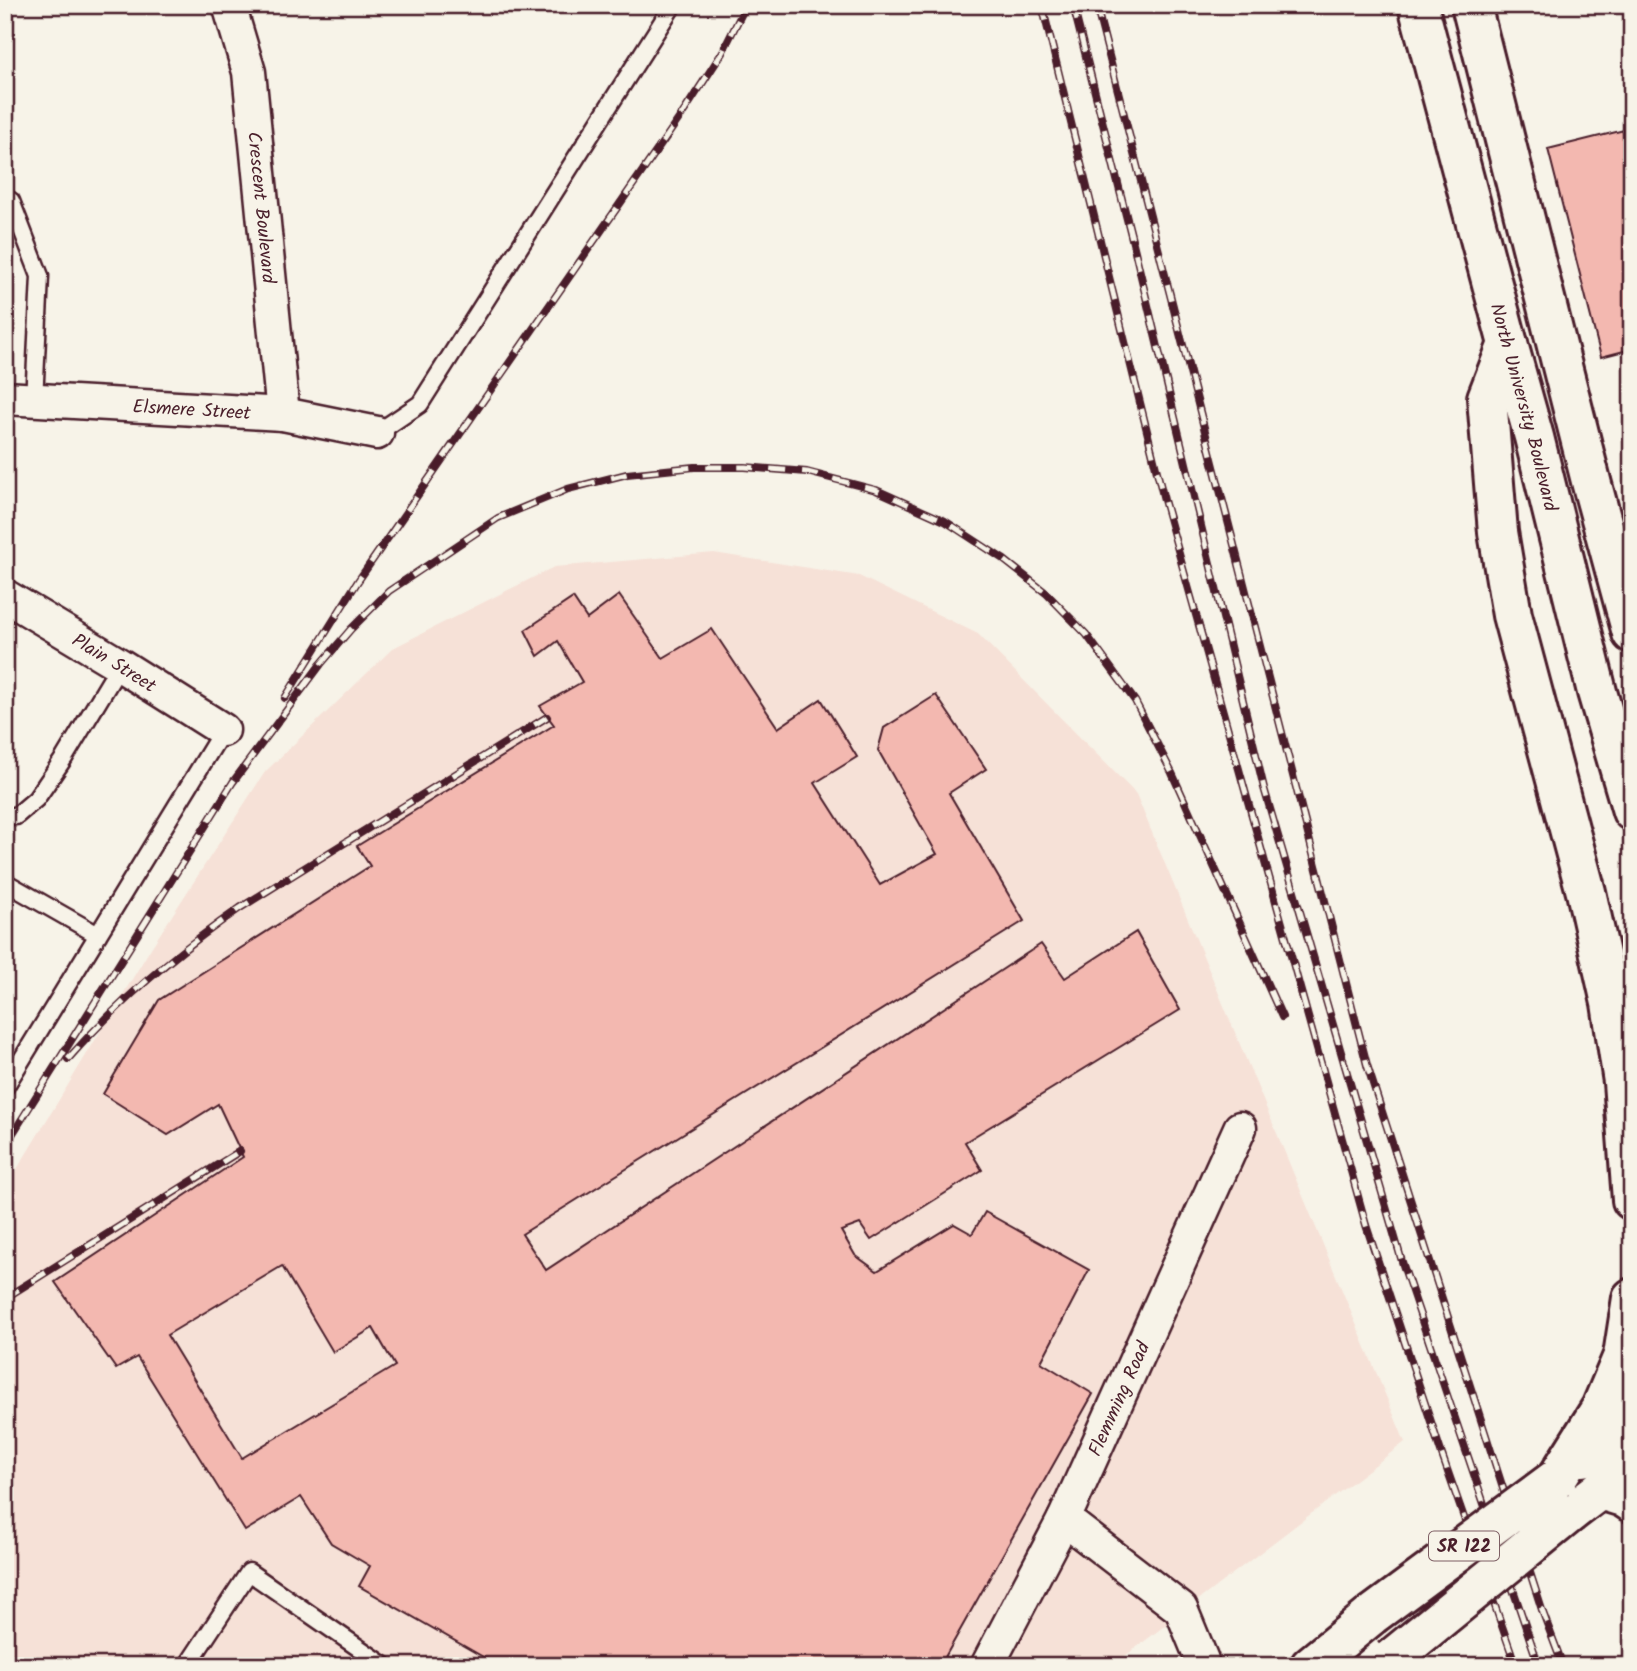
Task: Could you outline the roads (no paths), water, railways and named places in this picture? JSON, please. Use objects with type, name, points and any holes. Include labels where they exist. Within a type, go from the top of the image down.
[{"type":"main road","name":"North University Boulevard","points":[[1418,5],[1534,437],[1597,692],[1632,811]]},
{"type":"main road","points":[[1471,5],[1632,633]]},
{"type":"main road","points":[[1508,344],[1487,398],[1498,532],[1512,615],[1587,892],[1611,1003],[1623,1082],[1632,1200]]},
{"type":"main road","points":[[1592,485],[1632,545]]},
{"type":"main road","points":[[1557,1478],[1601,1408],[1623,1356],[1632,1298]]},
{"type":"main road","name":"SR 122","points":[[1310,1666],[1371,1615],[1557,1478],[1632,1416]]},
{"type":"main road","points":[[1387,1662],[1570,1513],[1616,1497],[1632,1464]]},
{"type":"street","name":"Crescent Boulevard","points":[[229,5],[249,72],[283,414]]},
{"type":"street","name":"Elsmere Street","points":[[20,399],[283,414],[377,433]]},
{"type":"street","name":"Plain Street","points":[[5,596],[222,730]]},
{"type":"street","name":"Flemming Road","points":[[987,1666],[1064,1519],[1240,1128]]},
{"type":"street","points":[[1064,1519],[1181,1609],[1202,1666]]},
{"type":"lane","points":[[377,433],[420,404],[673,5]]},
{"type":"lane","points":[[5,198],[11,201],[40,276],[20,399]]},
{"type":"lane","points":[[5,816],[16,816],[36,799],[120,665]]},
{"type":"lane","points":[[5,1087],[222,730]]},
{"type":"lane","points":[[5,882],[98,935]]},
{"type":"lane","points":[[187,1666],[249,1572],[385,1666]]},
{"type":"railway","points":[[285,698],[358,581],[685,110],[722,53],[746,5]]},
{"type":"railway","points":[[1042,5],[1164,500],[1366,1225],[1442,1455],[1516,1666]]},
{"type":"railway","points":[[1073,5],[1264,788],[1403,1265],[1539,1666]]},
{"type":"railway","points":[[1096,5],[1367,1065],[1543,1613],[1563,1666]]},
{"type":"railway","points":[[5,1146],[233,782],[321,664],[389,591],[498,518],[568,489],[627,474],[694,467],[745,467],[807,472],[876,490],[945,521],[1003,559],[1046,593],[1086,634],[1135,701],[1172,773],[1282,1017]]},
{"type":"railway","points":[[68,1059],[150,978],[240,908],[547,717]]},
{"type":"railway","points":[[5,1298],[240,1151]]}]
